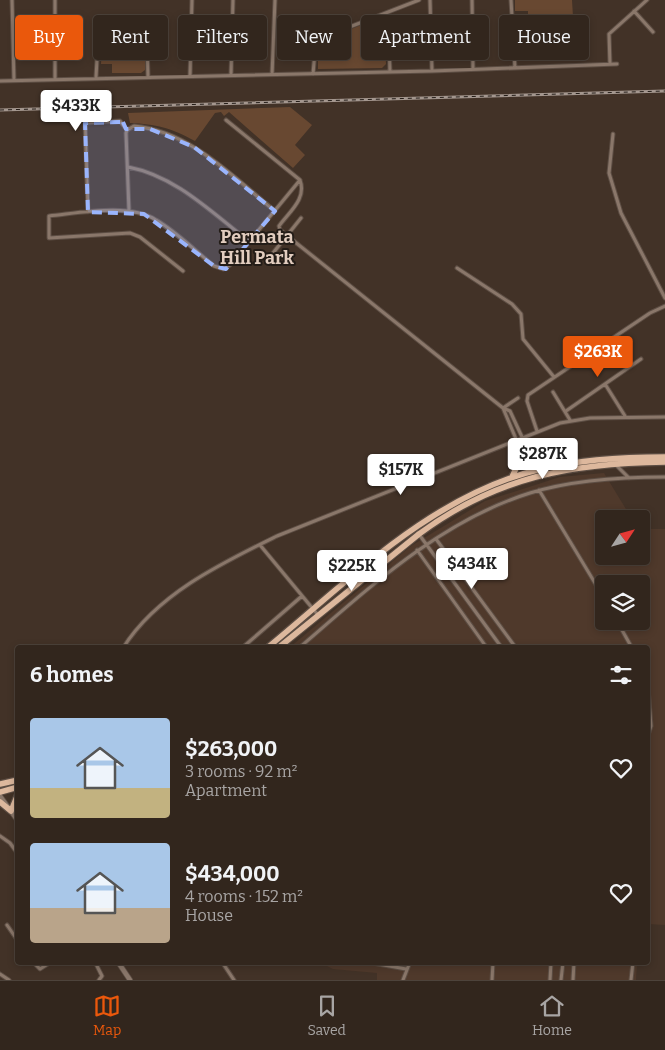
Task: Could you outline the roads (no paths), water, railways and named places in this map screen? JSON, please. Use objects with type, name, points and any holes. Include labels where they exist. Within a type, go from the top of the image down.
[{"type":"main road","points":[[271,645],[414,528],[469,495],[537,470],[601,458],[665,457]]},
{"type":"main road","points":[[511,478],[519,462],[537,470]]},
{"type":"main road","points":[[282,645],[418,534],[440,518],[490,492],[558,471],[614,463],[665,462]]},
{"type":"main road","points":[[0,784],[15,781]]},
{"type":"main road","points":[[0,792],[15,789]]},
{"type":"main road","points":[[0,802],[10,811],[15,800]]},
{"type":"street","points":[[12,0],[14,80]]},
{"type":"street","points":[[55,0],[55,78]]},
{"type":"street","points":[[190,76],[192,0]]},
{"type":"street","points":[[231,75],[233,0]]},
{"type":"street","points":[[272,75],[275,0]]},
{"type":"street","points":[[313,74],[316,40],[419,0]]},
{"type":"street","points":[[430,0],[432,71]]},
{"type":"street","points":[[472,0],[474,69]]},
{"type":"street","points":[[511,0],[512,15]]},
{"type":"street","points":[[610,64],[609,34],[647,0]]},
{"type":"street","points":[[388,12],[390,72]]},
{"type":"street","points":[[634,12],[653,32]]},
{"type":"street","points":[[96,77],[98,43],[104,38],[144,39],[148,41],[148,76]]},
{"type":"street","points":[[515,60],[515,68]]},
{"type":"street","points":[[0,81],[96,77],[432,71],[618,64]]},
{"type":"street","points":[[226,120],[300,180],[302,190],[300,198],[279,226],[280,230],[503,408],[510,411],[522,437]]},
{"type":"street","points":[[88,212],[85,123],[120,121],[127,130],[129,211]]},
{"type":"street","points":[[127,130],[134,126],[182,140],[211,159],[275,211]]},
{"type":"street","points":[[612,134],[609,173],[618,206],[665,298]]},
{"type":"street","points":[[128,167],[157,175],[177,186],[250,242]]},
{"type":"street","points":[[183,271],[140,237],[130,233],[48,238],[49,216],[88,212],[129,211],[156,220],[218,268],[226,268],[250,242],[300,180]]},
{"type":"street","points":[[273,252],[301,218]]},
{"type":"street","points":[[457,268],[512,304],[521,314],[523,339],[554,377]]},
{"type":"street","points":[[537,431],[529,411],[527,396],[650,313],[665,306]]},
{"type":"street","points":[[566,411],[641,359]]},
{"type":"street","points":[[605,384],[625,416]]},
{"type":"street","points":[[552,392],[566,411],[570,420]]},
{"type":"street","points":[[503,408],[518,398]]},
{"type":"street","points":[[503,408],[516,440]]},
{"type":"street","points":[[125,645],[139,626],[163,604],[204,574],[260,545],[512,441],[570,420],[625,416],[665,417]]},
{"type":"street","points":[[512,441],[519,462]]},
{"type":"street","points":[[614,463],[629,478]]},
{"type":"street","points":[[303,645],[417,550],[488,509],[539,490],[629,478],[665,477]]},
{"type":"street","points":[[539,490],[595,583]]},
{"type":"street","points":[[414,528],[500,645]]},
{"type":"street","points":[[436,539],[514,645]]},
{"type":"street","points":[[260,545],[318,615]]},
{"type":"street","points":[[417,550],[485,645]]},
{"type":"street","points":[[245,645],[302,596]]},
{"type":"street","points":[[622,630],[630,645]]},
{"type":"street","points":[[650,707],[652,726],[650,730]]},
{"type":"street","points":[[0,796],[15,817]]},
{"type":"street","points":[[0,836],[6,839],[15,850]]},
{"type":"street","points":[[7,925],[15,937]]},
{"type":"street","points":[[97,965],[102,972],[99,980]]},
{"type":"street","points":[[120,965],[130,980]]},
{"type":"street","points":[[224,965],[234,980]]},
{"type":"street","points":[[384,965],[406,969]]},
{"type":"street","points":[[403,980],[408,965]]},
{"type":"street","points":[[492,980],[493,965]]},
{"type":"street","points":[[550,980],[552,965]]},
{"type":"street","points":[[561,980],[563,965]]},
{"type":"street","points":[[573,980],[574,965]]},
{"type":"street","points":[[631,980],[633,965]]},
{"type":"street","points":[[0,974],[9,980]]},
{"type":"railway","points":[[0,110],[665,91]]},
{"type":"district","name":"Permata Hill Park","points":[[257,247]]}]
